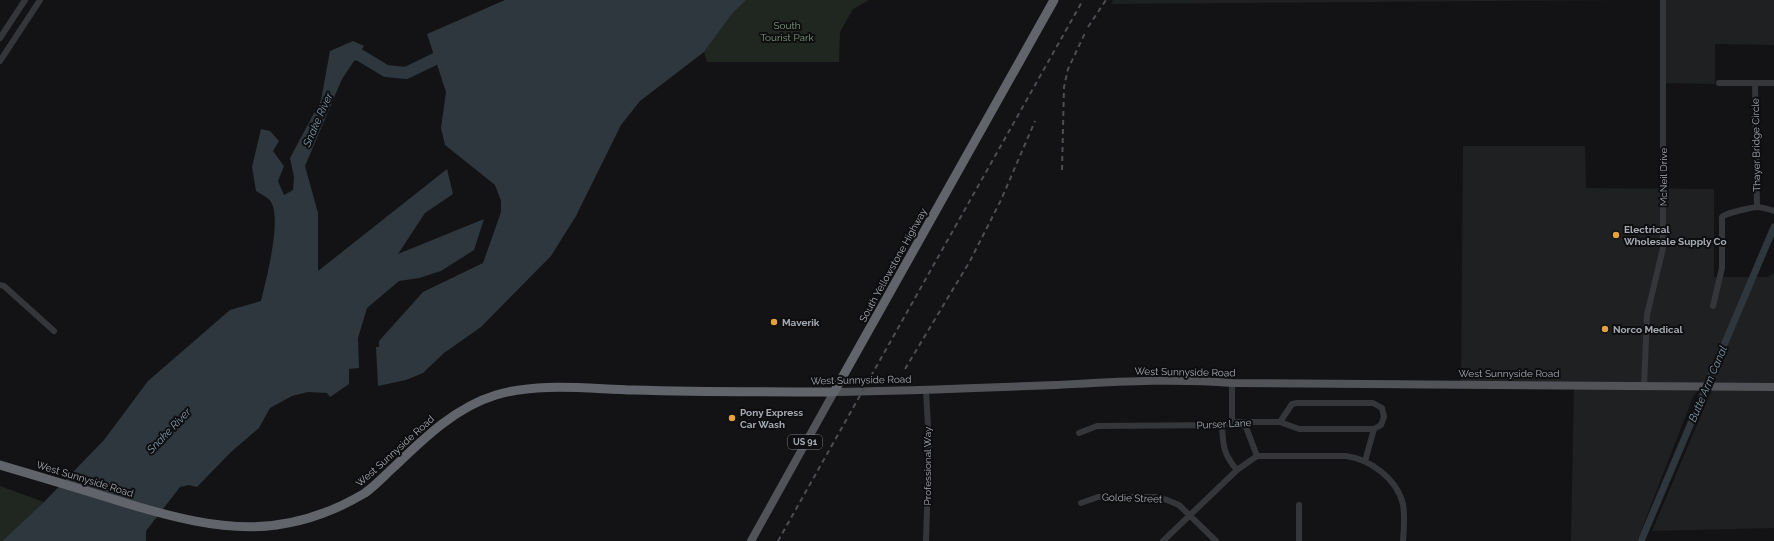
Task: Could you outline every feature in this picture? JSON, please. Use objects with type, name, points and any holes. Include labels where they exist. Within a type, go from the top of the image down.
[{"type":"highway","name":"South Yellowstone Highway","points":[[834,392],[1054,0]]},
{"type":"highway","name":"West Sunnyside Road","points":[[0,465],[192,523],[230,531],[268,531],[295,527],[324,517],[350,504],[368,491],[423,440],[445,422],[493,396],[508,392],[568,388],[723,392],[834,392]]},
{"type":"main road","name":"West Sunnyside Road","points":[[834,392],[926,391],[1116,382],[1207,381],[1232,383],[1774,387]]},
{"type":"main road","name":"South Yellowstone Highway","points":[[751,541],[822,410],[834,392]]},
{"type":"street","points":[[0,38],[25,0]]},
{"type":"street","points":[[0,61],[40,0]]},
{"type":"street","name":"McNeil Drive","points":[[1644,386],[1647,315],[1663,248],[1663,0]]},
{"type":"street","name":"Thayer Bridge Circle","points":[[1719,82],[1774,83]]},
{"type":"street","name":"Thayer Bridge Circle","points":[[1756,83],[1757,207]]},
{"type":"street","name":"Thayer Bridge Circle","points":[[1714,306],[1722,268],[1722,217],[1732,212],[1745,211],[1757,207],[1773,211]]},
{"type":"street","points":[[0,285],[4,286],[54,331]]},
{"type":"street","points":[[1232,383],[1232,422],[1246,427],[1257,456]]},
{"type":"street","name":"Professional Way","points":[[926,391],[929,444],[926,541]]},
{"type":"street","points":[[1297,403],[1373,403],[1382,408],[1384,414],[1381,425],[1374,429],[1299,429],[1280,422],[1292,404],[1297,403]]},
{"type":"street","name":"Purser Lane","points":[[1079,433],[1097,426],[1222,425],[1232,422],[1280,422]]},
{"type":"street","points":[[1222,425],[1223,445],[1227,459],[1237,470]]},
{"type":"street","points":[[1365,461],[1374,429]]},
{"type":"street","points":[[1163,541],[1237,470],[1257,456],[1346,456],[1365,461],[1383,473],[1398,492],[1402,502],[1404,515],[1404,541]]},
{"type":"street","name":"Goldie Street","points":[[1081,503],[1098,496],[1155,497],[1167,500],[1179,505],[1216,541]]},
{"type":"street","points":[[1299,505],[1299,541]]},
{"type":"shaded area","points":[[1113,0],[1635,0],[1111,4]]},
{"type":"shaded area","points":[[1663,0],[1774,0],[1774,45],[1715,44],[1715,84],[1663,83]]},
{"type":"shaded area","points":[[1463,146],[1585,146],[1586,188],[1714,189],[1714,277],[1767,277],[1774,273],[1774,528],[1652,531],[1713,387],[1701,386],[1693,397],[1637,541],[1571,541],[1574,385],[1461,384]]},
{"type":"green space","name":"South Tourist Park","points":[[746,0],[869,0],[853,9],[840,32],[839,62],[707,62],[704,52],[732,14]]},
{"type":"green space","points":[[0,486],[44,502],[2,541],[0,541]]},
{"type":"water","points":[[505,0],[746,0],[732,14],[704,52],[640,101],[621,125],[576,216],[551,256],[481,327],[444,353],[423,373],[406,380],[378,386],[376,347],[379,347],[379,341],[423,292],[483,263],[501,212],[501,201],[495,185],[445,145],[441,128],[446,92],[427,34]]},
{"type":"water","points":[[353,41],[364,46],[342,79],[305,166],[318,213],[318,271],[447,169],[453,194],[425,213],[398,254],[484,219],[474,250],[441,271],[419,278],[399,281],[367,308],[358,338],[359,368],[349,369],[349,384],[330,397],[327,393],[308,392],[292,396],[270,408],[259,428],[231,452],[197,487],[189,485],[180,487],[146,531],[146,541],[2,541],[44,502],[104,440],[148,381],[230,310],[261,301],[272,250],[275,222],[271,202],[256,191],[252,167],[261,129],[270,131],[279,141],[273,151],[284,166],[278,181],[284,195],[293,190],[294,177],[290,158],[321,100],[330,51]]},
{"type":"waterway","name":"Snake River","points":[[344,57],[358,54],[386,71],[406,73],[435,59],[450,56]]},
{"type":"waterway","name":"Butte Arm Canal","points":[[1641,541],[1774,227]]},
{"type":"railway","points":[[778,541],[1083,0]]},
{"type":"railway","points":[[1088,27],[1106,0]]},
{"type":"railway","points":[[1062,170],[1064,87],[1068,69],[1086,31]]},
{"type":"railway","points":[[905,369],[970,261],[1001,200],[1035,121]]},
{"type":"place","name":"Electrical Wholesale Supply Co","points":[[1616,235]]},
{"type":"place","name":"Maverik","points":[[774,322]]},
{"type":"place","name":"Norco Medical","points":[[1605,329]]},
{"type":"place","name":"Pony Express Car Wash","points":[[732,418]]}]
